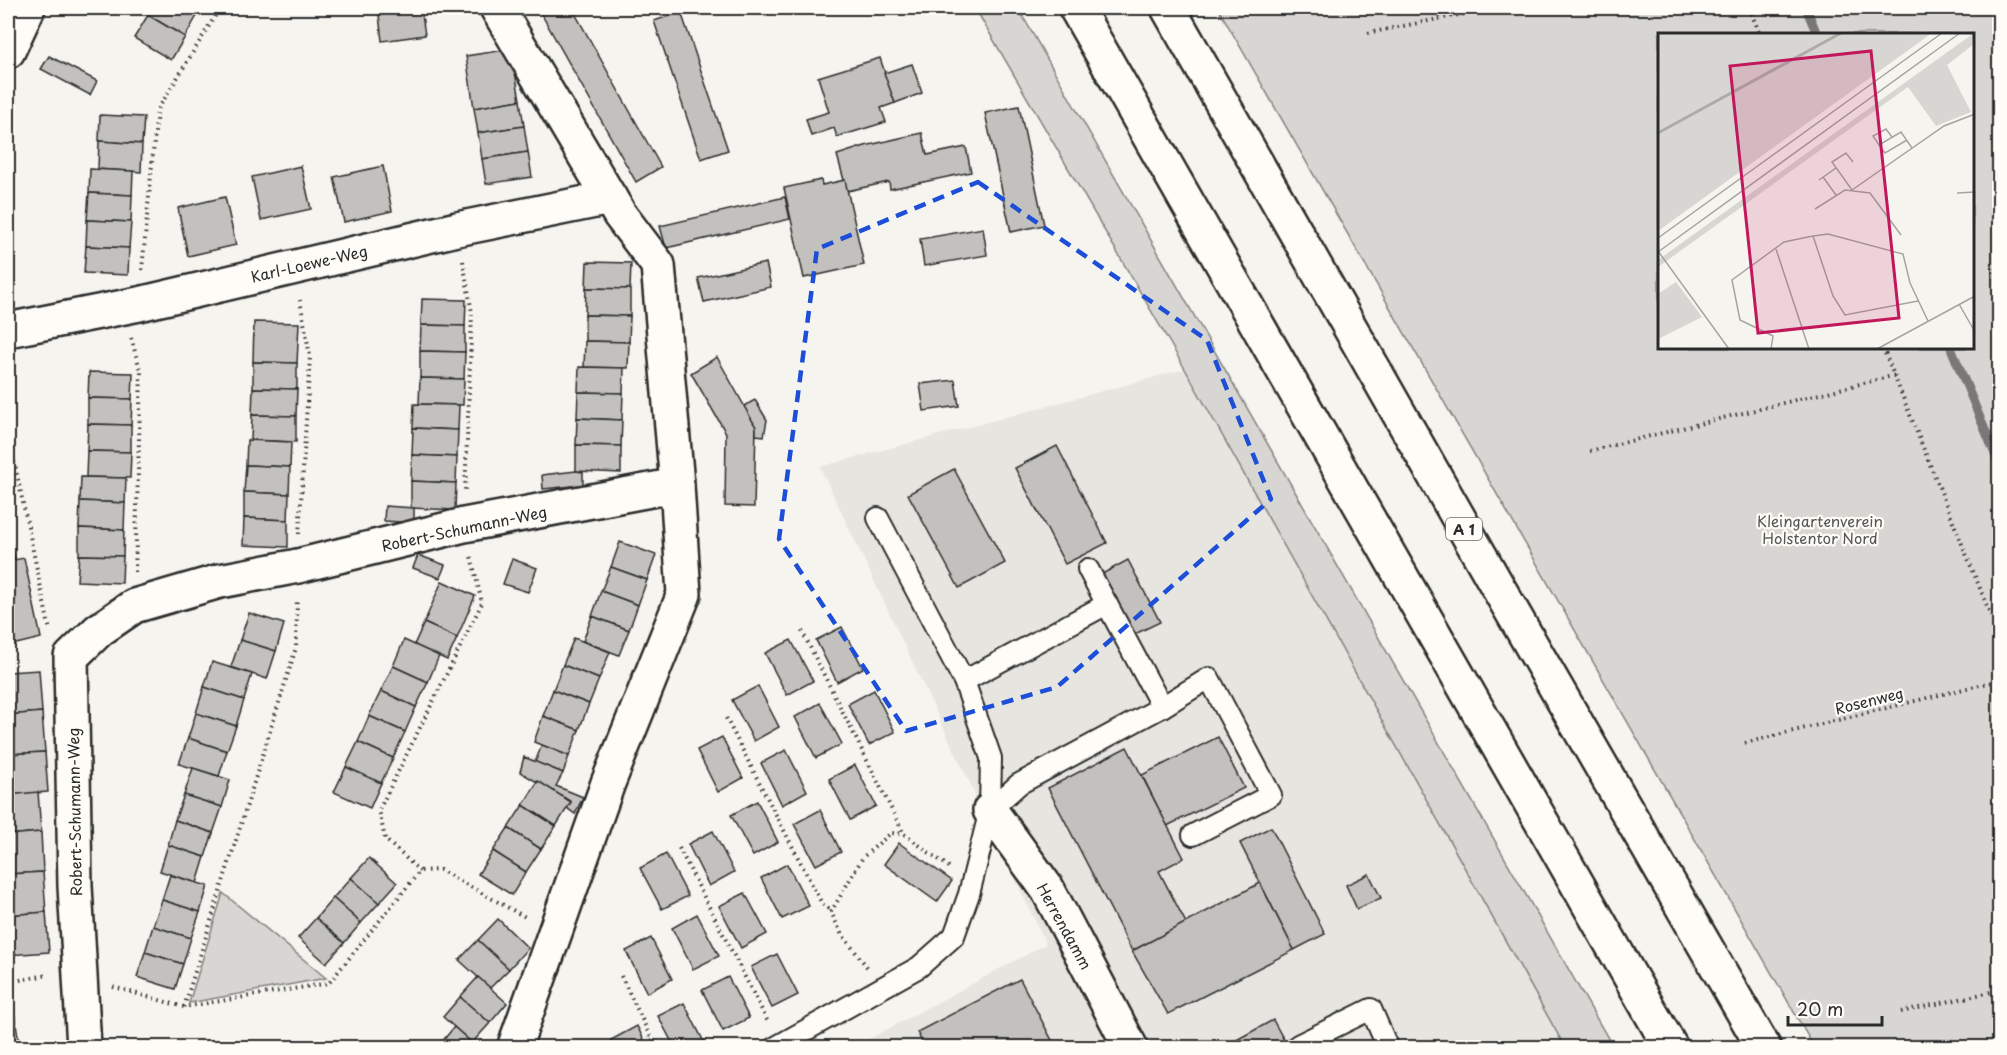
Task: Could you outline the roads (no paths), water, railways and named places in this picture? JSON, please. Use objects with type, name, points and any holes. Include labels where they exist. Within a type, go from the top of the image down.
[{"type":"main road","points":[[8,51],[28,8]]},
{"type":"main road","points":[[497,8],[620,215],[658,265],[684,594],[609,783],[513,1047]]},
{"type":"main road","points":[[1076,8],[1671,1047]]},
{"type":"main road","name":"A 1","points":[[1168,8],[1503,596],[1764,1047]]},
{"type":"main road","name":"Karl-Loewe-Weg","points":[[8,330],[130,305],[458,229],[610,198]]},
{"type":"main road","name":"Robert-Schumann-Weg","points":[[84,1047],[75,886],[71,657],[99,630],[134,606],[220,581],[298,566],[464,525],[677,485]]},
{"type":"main road","name":"Herrendamm","points":[[990,810],[1048,890],[1131,1047]]},
{"type":"lane","points":[[776,1046],[919,967],[954,936],[972,883],[990,810],[991,758],[964,681],[878,518]]},
{"type":"lane","points":[[1088,569],[1162,706]]},
{"type":"lane","points":[[964,681],[1107,604]]},
{"type":"lane","points":[[990,810],[1019,784],[1209,678],[1271,795],[1193,835]]},
{"type":"lane","points":[[1297,1047],[1371,1009],[1389,1047]]},
{"type":"waterway","points":[[1806,8],[1817,33]]},
{"type":"waterway","points":[[1952,350],[2000,466]]},
{"type":"park label","name":"Kleingartenverein Holstentor Nord","points":[[1820,528]]}]
